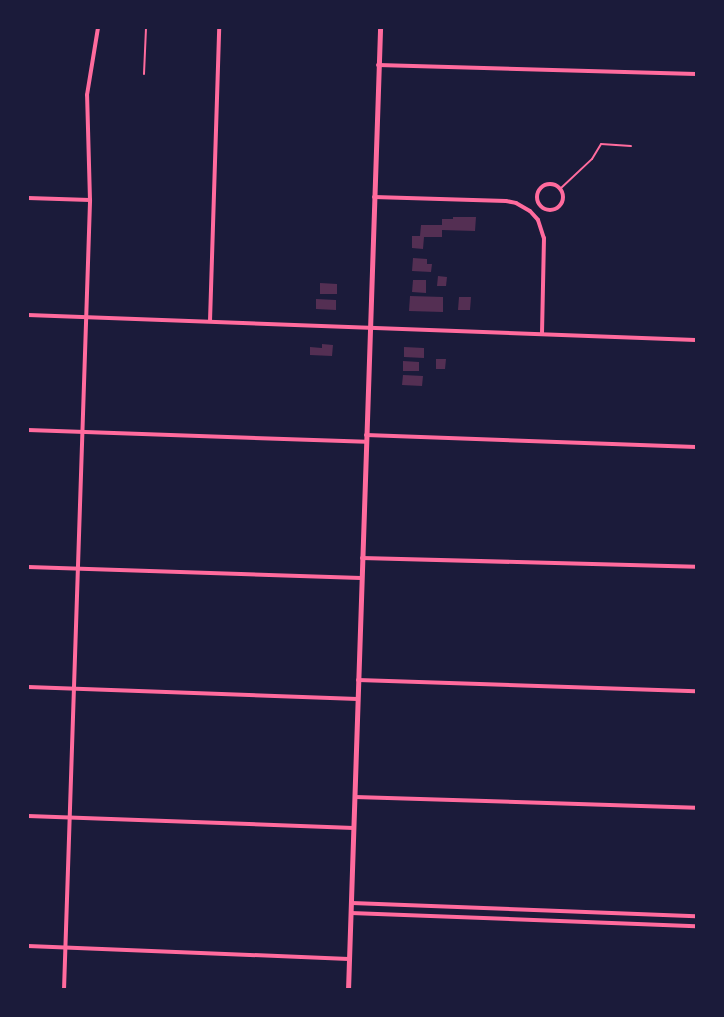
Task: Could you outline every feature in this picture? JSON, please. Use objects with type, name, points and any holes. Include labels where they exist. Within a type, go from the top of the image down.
[{"type":"street","points":[[64,990],[90,200],[87,95],[98,28]]},
{"type":"street","points":[[210,321],[219,28]]},
{"type":"street","points":[[348,990],[380,28]]},
{"type":"street","points":[[378,65],[696,74]]},
{"type":"street","points":[[551,184],[560,189],[563,199],[559,207],[552,210],[542,207],[537,196],[542,187],[551,184]]},
{"type":"street","points":[[374,197],[506,201],[516,203],[533,213],[542,229],[544,238],[542,334]]},
{"type":"street","points":[[28,198],[90,200]]},
{"type":"street","points":[[533,213],[542,207]]},
{"type":"street","points":[[28,314],[696,340]]},
{"type":"street","points":[[28,430],[696,447]]},
{"type":"street","points":[[362,558],[696,567]]},
{"type":"street","points":[[28,567],[361,578]]},
{"type":"street","points":[[358,680],[696,691]]},
{"type":"street","points":[[28,687],[358,699]]},
{"type":"street","points":[[355,797],[696,808]]},
{"type":"street","points":[[28,816],[354,828]]},
{"type":"street","points":[[352,903],[696,916]]},
{"type":"street","points":[[499,909],[499,918]]},
{"type":"street","points":[[351,913],[696,926]]},
{"type":"street","points":[[625,914],[625,923]]},
{"type":"street","points":[[28,946],[349,959]]},
{"type":"lane","points":[[144,74],[146,28]]},
{"type":"lane","points":[[560,189],[592,159],[601,144],[632,146]]},
{"type":"building","points":[[453,217],[476,217],[475,231],[442,230],[442,237],[424,237],[423,249],[412,248],[412,236],[420,236],[421,225],[442,225],[442,219],[453,219]]},
{"type":"building","points":[[413,258],[427,259],[427,264],[432,264],[431,272],[412,271]]},
{"type":"building","points":[[438,276],[447,277],[446,286],[437,286]]},
{"type":"building","points":[[413,280],[426,280],[426,293],[412,292]]},
{"type":"building","points":[[320,283],[337,284],[337,294],[320,294]]},
{"type":"building","points":[[410,296],[443,297],[443,312],[409,311]]},
{"type":"building","points":[[459,297],[471,297],[470,310],[458,310]]},
{"type":"building","points":[[316,299],[336,300],[336,310],[316,309]]},
{"type":"building","points":[[322,344],[333,345],[332,356],[310,355],[310,347],[322,348]]},
{"type":"building","points":[[404,347],[424,348],[424,358],[404,357]]},
{"type":"building","points":[[436,359],[446,359],[445,369],[436,369]]},
{"type":"building","points":[[403,361],[419,362],[419,371],[403,371]]},
{"type":"building","points":[[403,375],[423,376],[422,386],[402,385]]}]
